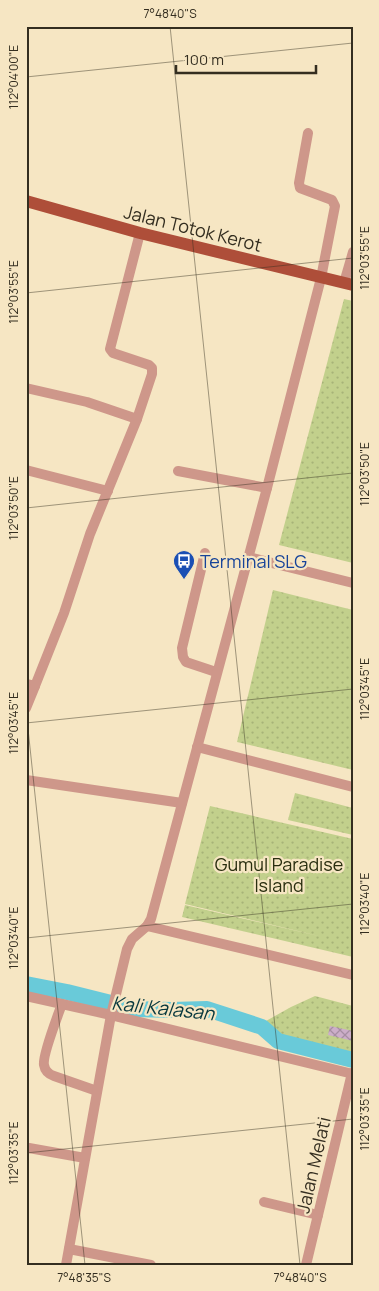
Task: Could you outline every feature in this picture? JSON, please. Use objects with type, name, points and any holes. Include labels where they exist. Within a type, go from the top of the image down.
[{"type":"main road","name":"Jalan Totok Kerot","points":[[26,201],[140,233],[348,284]]},
{"type":"street","points":[[66,1265],[97,1091],[120,980],[132,938],[147,926],[151,919],[267,488],[320,278],[335,206],[332,200],[300,188],[299,183],[308,133]]},
{"type":"street","points":[[26,708],[30,685],[64,613],[90,534],[137,419],[152,374],[150,364],[113,352],[110,349],[140,233]]},
{"type":"street","points":[[348,284],[353,252]]},
{"type":"street","points":[[26,388],[87,402],[137,419]]},
{"type":"street","points":[[26,470],[108,491]]},
{"type":"street","points":[[178,472],[267,488]]},
{"type":"street","points":[[205,553],[182,648],[183,657],[186,662],[216,672]]},
{"type":"street","points":[[248,557],[353,583]]},
{"type":"street","points":[[197,747],[353,787]]},
{"type":"street","points":[[26,780],[182,803]]},
{"type":"street","points":[[147,926],[353,975]]},
{"type":"street","points":[[26,996],[112,1012],[352,1074]]},
{"type":"street","points":[[62,1004],[44,1060],[45,1070],[48,1074],[97,1091]]},
{"type":"street","name":"Jalan Melati","points":[[306,1265],[352,1074]]},
{"type":"street","points":[[28,1148],[85,1158]]},
{"type":"street","points":[[264,1202],[318,1215]]},
{"type":"street","points":[[68,1250],[151,1265]]},
{"type":"green space","points":[[344,299],[353,301],[353,563],[279,545]]},
{"type":"green space","points":[[273,590],[353,610],[353,770],[237,742]]},
{"type":"green space","points":[[295,793],[353,808],[353,835],[288,820]]},
{"type":"green space","name":"Gumul Paradise Island","points":[[210,806],[353,839],[353,957],[182,917],[185,905],[323,937],[185,904]]},
{"type":"green space","points":[[315,996],[353,1006],[353,1056],[279,1036],[267,1026],[266,1021]]},
{"type":"building","points":[[330,1026],[353,1031],[353,1041],[328,1035]]},
{"type":"waterway","name":"Kali Kalasan","points":[[26,984],[135,1009],[207,1009],[262,1027],[278,1041],[353,1060]]},
{"type":"place","name":"Terminal SLG","points":[[184,580]]}]
